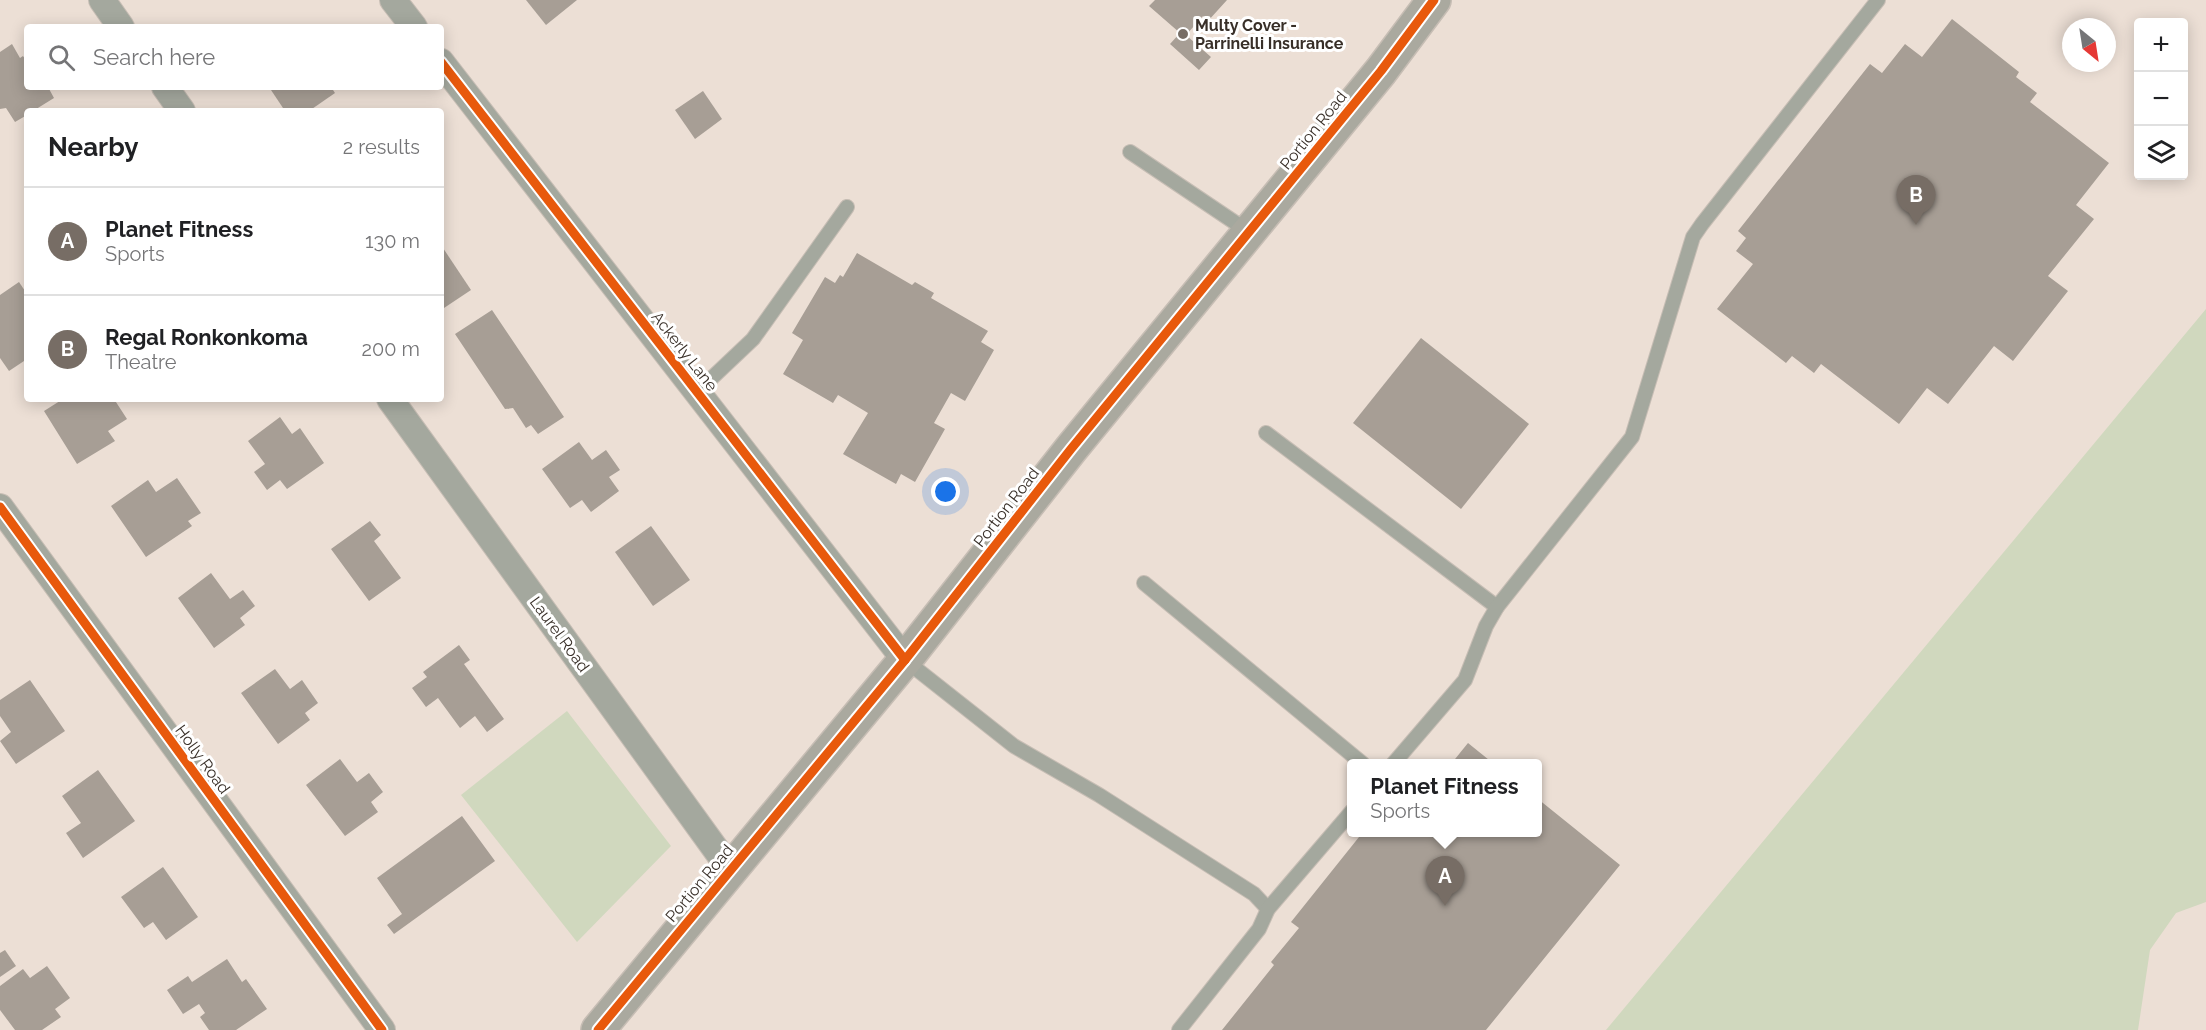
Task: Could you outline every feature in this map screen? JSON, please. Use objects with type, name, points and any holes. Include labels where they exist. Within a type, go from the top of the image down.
[{"type":"main road","name":"Portion Road","points":[[598,1030],[905,660],[1071,449],[1381,71],[1434,0]]},
{"type":"street","points":[[102,0],[119,24]]},
{"type":"street","points":[[393,0],[412,24]]},
{"type":"street","name":"Ackerly Lane","points":[[444,66],[905,660]]},
{"type":"street","points":[[167,90],[180,108]]},
{"type":"street","name":"Laurel Road","points":[[392,402],[730,870]]},
{"type":"street","name":"Holly Road","points":[[0,507],[382,1030]]},
{"type":"lane","points":[[1397,759],[1465,680],[1486,626],[1497,607],[1632,437],[1693,237],[1701,224],[1878,0]]},
{"type":"lane","points":[[1130,152],[1249,232]]},
{"type":"lane","points":[[697,392],[753,339],[847,207]]},
{"type":"lane","points":[[1266,433],[1497,607]]},
{"type":"lane","points":[[1144,583],[1357,759]]},
{"type":"lane","points":[[905,660],[1014,746],[1099,795],[1206,863],[1254,894],[1268,909]]},
{"type":"lane","points":[[1179,1030],[1259,929],[1268,909],[1347,817]]},
{"type":"green space","points":[[2206,309],[2206,902],[2176,913],[2150,950],[2138,1030],[1606,1030]]},
{"type":"green space","points":[[567,711],[671,846],[577,942],[461,795]]},
{"type":"building","points":[[526,0],[577,0],[546,25]]},
{"type":"building","name":"Multy Cover - Parrinelli Insurance","points":[[1155,0],[1227,0],[1208,21],[1203,16],[1186,35],[1211,57],[1199,70],[1170,44],[1180,33],[1149,6]]},
{"type":"building","points":[[1952,19],[2019,72],[2016,77],[2037,93],[2030,102],[2109,163],[2076,205],[2094,219],[2048,276],[2068,291],[2013,361],[1994,346],[1948,404],[1927,388],[1899,424],[1821,364],[1814,373],[1792,356],[1786,363],[1717,309],[1753,264],[1736,251],[1746,238],[1738,231],[1870,64],[1882,73],[1905,44],[1922,57]]},
{"type":"building","points":[[12,44],[20,58],[24,58],[24,90],[50,90],[54,98],[38,108],[24,108],[24,117],[15,122],[6,108],[0,109],[0,52]]},
{"type":"building","points":[[271,90],[333,90],[335,93],[313,108],[283,108]]},
{"type":"building","points":[[703,91],[722,119],[695,139],[675,110]]},
{"type":"building","points":[[444,250],[471,290],[444,308]]},
{"type":"building","points":[[857,253],[912,285],[915,282],[934,293],[931,298],[988,331],[981,342],[994,350],[965,401],[951,393],[934,423],[945,429],[915,482],[901,474],[896,484],[843,454],[868,413],[838,395],[833,403],[783,374],[803,340],[792,333],[825,277],[835,283],[840,275],[843,277]]},
{"type":"building","points":[[19,282],[24,290],[24,361],[9,371],[0,358],[0,295]]},
{"type":"building","points":[[492,310],[564,417],[538,434],[531,425],[526,428],[513,408],[505,409],[455,334]]},
{"type":"building","points":[[1421,338],[1529,424],[1461,509],[1353,423]]},
{"type":"building","points":[[58,402],[116,402],[127,419],[108,431],[115,441],[77,464],[44,411]]},
{"type":"building","points":[[280,417],[292,434],[300,428],[324,463],[287,489],[280,480],[267,490],[254,472],[265,464],[248,441]]},
{"type":"building","points":[[579,442],[592,460],[606,450],[620,470],[609,477],[619,491],[591,512],[582,500],[570,508],[542,469]]},
{"type":"building","points":[[177,478],[201,513],[188,521],[192,526],[146,557],[111,506],[148,480],[156,492]]},
{"type":"building","points":[[370,521],[381,535],[374,541],[401,578],[369,601],[331,549]]},
{"type":"building","points":[[651,526],[690,580],[653,606],[615,552]]},
{"type":"building","points":[[211,573],[230,599],[243,590],[255,606],[240,618],[245,625],[214,648],[178,598]]},
{"type":"building","points":[[459,645],[470,660],[464,664],[504,719],[487,732],[475,716],[460,728],[438,698],[426,707],[412,688],[427,677],[423,672]]},
{"type":"building","points":[[275,669],[290,689],[302,680],[318,703],[305,713],[310,720],[278,744],[241,693]]},
{"type":"building","points":[[30,680],[65,731],[16,764],[0,741],[11,732],[0,716],[0,700]]},
{"type":"building","points":[[1468,743],[1488,759],[1455,759]]},
{"type":"building","points":[[340,759],[357,782],[369,773],[383,792],[371,802],[378,812],[345,836],[306,785]]},
{"type":"building","points":[[98,770],[135,821],[83,858],[66,833],[81,823],[62,796]]},
{"type":"building","points":[[1542,802],[1620,865],[1486,1030],[1222,1030],[1274,965],[1271,962],[1299,928],[1291,922],[1359,837],[1542,837]]},
{"type":"building","points":[[462,816],[495,861],[394,934],[387,925],[402,914],[377,878]]},
{"type":"building","points":[[163,867],[198,917],[166,940],[153,922],[144,928],[121,897]]},
{"type":"building","points":[[5,950],[16,966],[0,977],[0,953]]},
{"type":"building","points":[[227,959],[242,982],[246,979],[267,1009],[236,1030],[209,1030],[200,1017],[205,1013],[199,1004],[183,1014],[167,990],[188,976],[192,982]]},
{"type":"building","points":[[47,966],[70,998],[55,1009],[61,1017],[42,1030],[15,1030],[0,1010],[0,986],[23,969],[30,978]]},
{"type":"cycle path","points":[[598,1030],[905,660],[1071,449],[1381,71],[1434,0]]},
{"type":"cycle path","points":[[444,66],[905,660]]},
{"type":"cycle path","points":[[0,507],[382,1030]]},
{"type":"place","name":"Multy Cover - Parrinelli Insurance","points":[[1183,34]]},
{"type":"place","name":"Regal Ronkonkoma","points":[[1916,225]]},
{"type":"place","name":"Planet Fitness","points":[[1445,906]]}]
